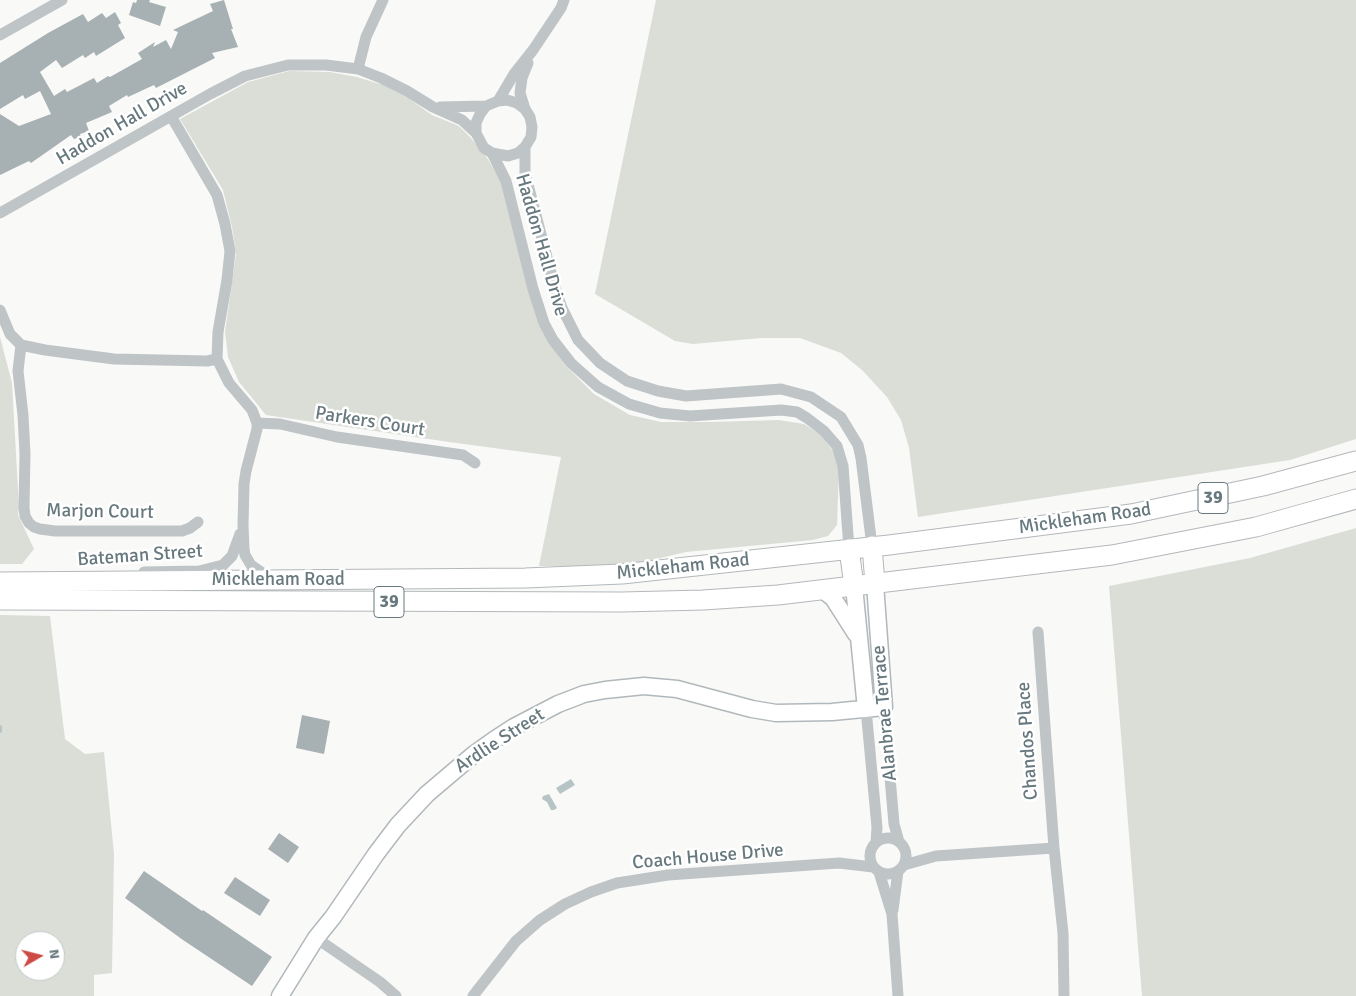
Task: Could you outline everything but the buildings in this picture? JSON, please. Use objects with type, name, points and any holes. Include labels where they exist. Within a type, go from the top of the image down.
[{"type":"main road","name":"Mickleham Road","points":[[0,582],[525,578],[622,574],[849,549],[1131,514],[1263,486],[1356,461]]},
{"type":"main road","name":"Mickleham Road","points":[[0,600],[622,602],[703,600],[778,595],[1112,555],[1247,528],[1356,499]]},
{"type":"main road","points":[[872,546],[874,584]]},
{"type":"main road","points":[[849,549],[854,586]]},
{"type":"street","points":[[0,35],[62,0]]},
{"type":"street","points":[[358,69],[366,37],[377,9],[383,0]]},
{"type":"street","points":[[498,100],[561,8],[564,0]]},
{"type":"street","points":[[486,106],[476,123],[476,133],[484,148],[492,154],[508,156],[518,153],[525,147],[531,137],[532,127],[530,118],[520,93],[522,78],[533,50]]},
{"type":"street","name":"Haddon Hall Drive","points":[[0,213],[245,76],[288,65],[326,65],[358,69],[408,91],[433,107],[462,120],[476,133]]},
{"type":"street","points":[[433,107],[486,106],[498,100],[508,100],[517,103],[525,109]]},
{"type":"street","points":[[172,116],[216,194],[225,224],[230,251],[218,332],[217,360],[229,383],[252,410],[257,423]]},
{"type":"street","name":"Haddon Hall Drive","points":[[525,147],[525,173],[555,288],[562,308],[578,340],[600,363],[627,381],[658,391],[686,396],[781,389],[811,397],[841,417],[858,445],[872,546]]},
{"type":"street","name":"Haddon Hall Drive","points":[[492,154],[506,181],[533,289],[544,323],[571,363],[598,387],[629,404],[660,413],[690,416],[780,410],[797,412],[814,422],[837,446],[843,466],[849,549]]},
{"type":"street","points":[[0,310],[10,334],[21,345],[114,359],[217,360]]},
{"type":"street","name":"Marjon Court","points":[[21,345],[18,371],[23,415],[24,508],[25,516],[29,522],[34,527],[55,531],[182,531],[198,522]]},
{"type":"street","name":"Parkers Court","points":[[257,423],[280,424],[337,437],[463,455],[475,463]]},
{"type":"street","name":"Bateman Street","points":[[257,423],[246,471],[243,525],[244,549],[248,560],[272,580]]},
{"type":"street","name":"Bateman Street","points":[[42,582],[104,573],[199,571],[216,567],[223,565],[232,556],[243,525]]},
{"type":"street","name":"Alanbrae Terrace","points":[[874,584],[894,824],[902,846]]},
{"type":"street","name":"Alanbrae Terrace","points":[[854,586],[877,827],[876,843]]},
{"type":"street","points":[[823,590],[833,598],[851,624],[859,640]]},
{"type":"street","name":"Chandos Place","points":[[1038,632],[1054,848],[1063,933],[1064,996]]},
{"type":"street","name":"Ardlie Street","points":[[280,996],[316,938],[393,832],[427,794],[480,750],[514,727],[558,704],[584,694],[644,686],[677,689],[752,709],[776,713],[804,713],[884,707]]},
{"type":"street","points":[[892,914],[876,869],[871,862],[870,853],[876,843],[887,838],[902,846],[936,856]]},
{"type":"street","points":[[898,996],[892,914],[901,868],[906,855],[902,846]]},
{"type":"street","points":[[876,869],[889,874],[936,856],[1054,848]]},
{"type":"street","name":"Coach House Drive","points":[[473,996],[516,941],[540,920],[591,892],[618,883],[646,878],[838,863],[870,853]]},
{"type":"street","name":"Coach House Drive","points":[[838,863],[876,869]]},
{"type":"street","points":[[316,938],[380,982],[396,996]]},
{"type":"shaded area","points":[[656,0],[1356,0],[1356,439],[1290,460],[918,517],[909,448],[901,420],[887,397],[862,370],[841,353],[800,338],[761,338],[693,344],[675,341],[595,294]]},
{"type":"shaded area","points":[[289,71],[330,72],[357,77],[383,85],[408,98],[432,115],[459,126],[470,137],[487,158],[503,184],[546,336],[565,365],[594,394],[630,415],[661,422],[779,420],[804,424],[821,435],[834,452],[839,469],[837,525],[828,536],[813,540],[686,552],[627,566],[539,566],[561,457],[266,415],[239,382],[228,357],[225,332],[236,254],[223,190],[180,119],[248,82]]},
{"type":"shaded area","points":[[0,337],[12,383],[18,515],[34,549],[22,564],[0,564]]},
{"type":"shaded area","points":[[1356,528],[1356,996],[1142,996],[1109,586],[1250,558]]},
{"type":"shaded area","points":[[0,615],[50,616],[65,739],[85,754],[104,752],[114,854],[112,973],[94,975],[94,996],[0,996]]},
{"type":"shaded area","points":[[571,779],[575,785],[560,794],[556,788]]},
{"type":"shaded area","points":[[549,794],[557,808],[554,810],[551,810],[547,802],[542,799],[543,796]]}]
